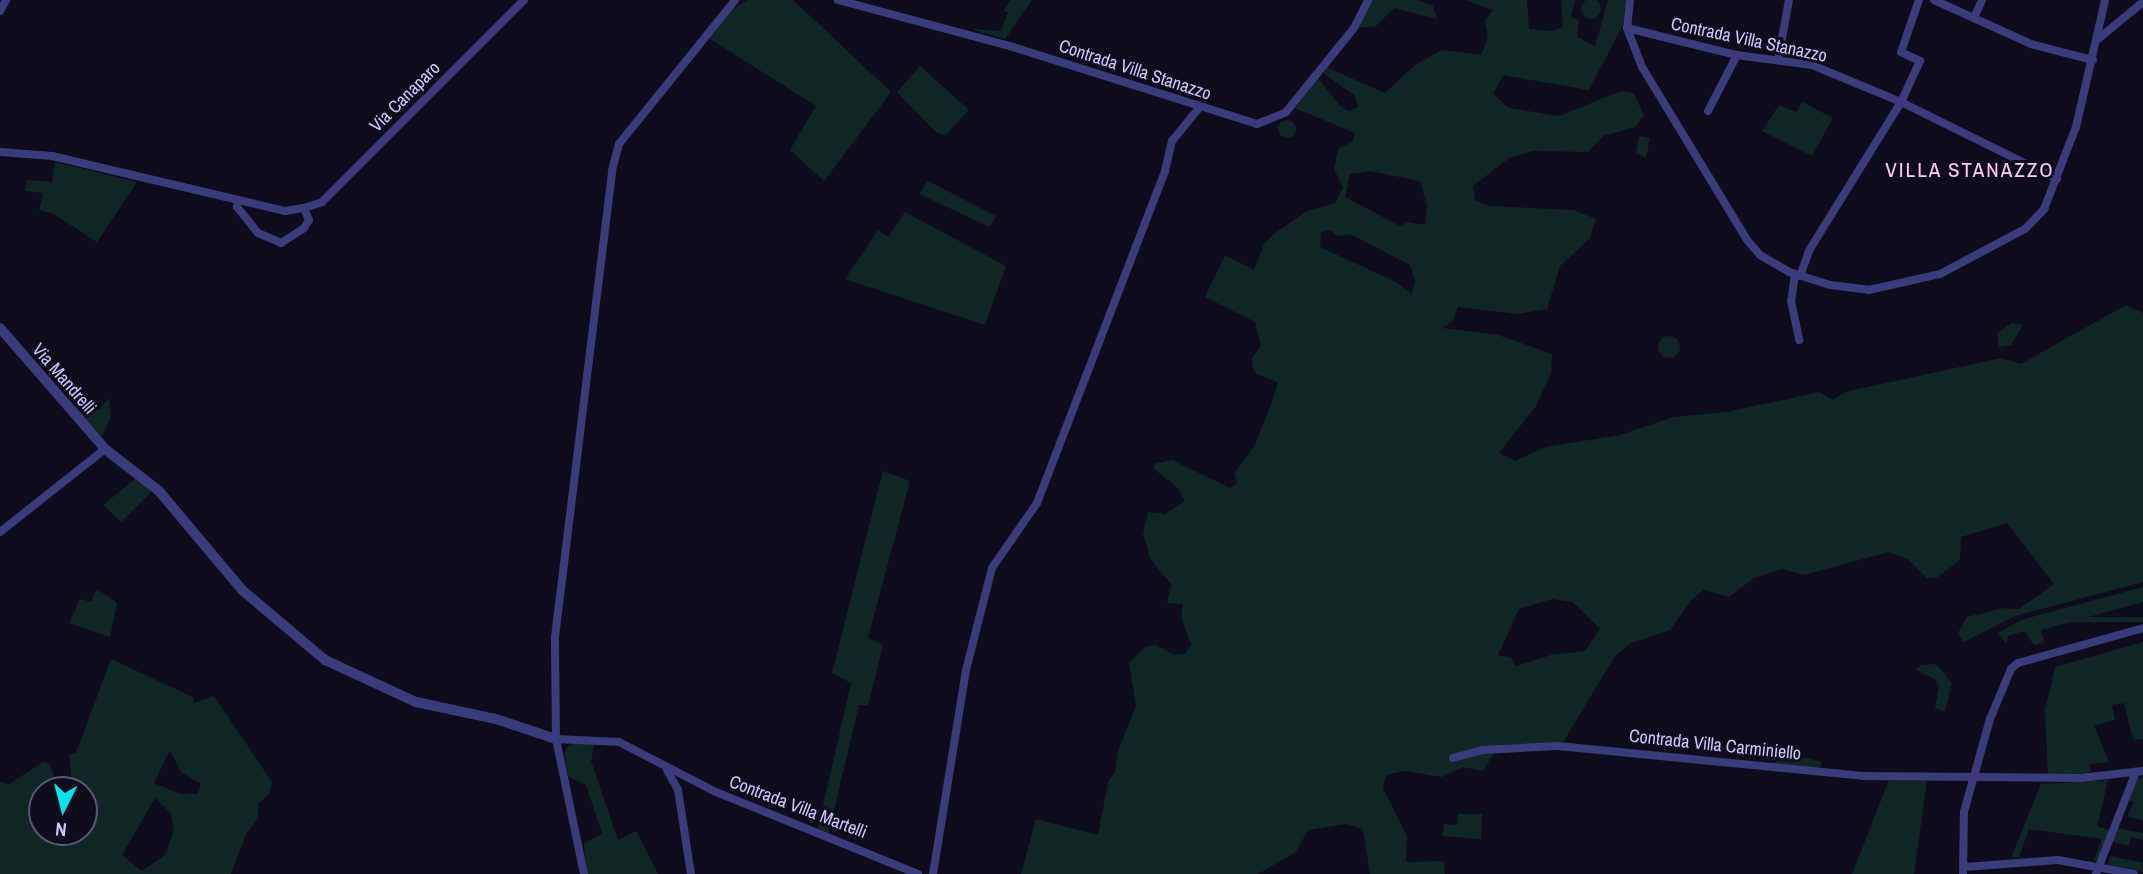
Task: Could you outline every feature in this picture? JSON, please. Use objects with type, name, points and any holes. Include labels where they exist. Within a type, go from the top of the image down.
[{"type":"street","points":[[0,11],[6,0]]},
{"type":"street","name":"Via Canaparo","points":[[304,208],[322,202],[524,0]]},
{"type":"street","name":"Contrada Villa Stanazzo","points":[[838,0],[1013,47],[1199,108],[1257,124],[1276,119],[1354,28],[1368,0]]},
{"type":"street","points":[[1630,0],[1627,28],[1642,67],[1736,226],[1760,255],[1797,275],[1869,290],[1940,274],[2025,229],[2044,209],[2057,179],[2093,60],[2105,0]]},
{"type":"street","points":[[1778,60],[1789,0]]},
{"type":"street","points":[[1799,340],[1791,301],[1797,275],[1810,248],[1901,102],[1920,61],[1901,52],[1919,0]]},
{"type":"street","points":[[1934,0],[2031,44],[2093,60]]},
{"type":"street","points":[[1974,18],[1982,0]]},
{"type":"street","points":[[584,874],[556,739],[555,637],[612,170],[620,144],[730,1]]},
{"type":"street","points":[[2098,39],[2143,2]]},
{"type":"street","name":"Contrada Villa Stanazzo","points":[[1627,28],[1737,55],[1812,65],[1901,102],[2057,179]]},
{"type":"street","points":[[1708,111],[1737,55]]},
{"type":"street","points":[[933,874],[966,670],[992,568],[1037,503],[1160,183],[1172,141],[1199,108]]},
{"type":"street","points":[[0,152],[52,156],[285,211],[304,208],[309,220],[304,228],[281,243],[258,233],[237,207],[238,200]]},
{"type":"street","name":"Via Mandrelli","points":[[0,328],[104,449],[159,491],[242,590],[325,660],[416,702],[496,719],[556,739]]},
{"type":"street","points":[[0,532],[104,449]]},
{"type":"street","points":[[2134,874],[2035,859],[1964,871],[1964,812],[2011,669],[2018,663],[2143,628]]},
{"type":"street","name":"Contrada Villa Martelli","points":[[556,739],[619,742],[667,770],[918,874]]},
{"type":"street","name":"Contrada Villa Carminiello","points":[[1453,758],[1482,750],[1558,746],[1863,776],[2080,778],[2139,771]]},
{"type":"street","points":[[667,770],[678,790],[691,874]]},
{"type":"street","points":[[2098,870],[2139,771]]},
{"type":"green space","points":[[1591,-1],[1598,2],[1601,9],[1598,16],[1591,19],[1584,16],[1581,9],[1584,2]]},
{"type":"green space","points":[[747,0],[793,0],[891,92],[824,181],[790,150],[816,106],[709,38],[731,11]]},
{"type":"green space","points":[[1011,0],[1032,0],[1005,39],[971,29],[1001,31],[1008,12],[1003,11]]},
{"type":"green space","points":[[1372,0],[1418,0],[1433,6],[1437,19],[1394,8],[1376,26],[1357,28]]},
{"type":"green space","points":[[1466,0],[1527,0],[1529,29],[1553,31],[1563,27],[1561,0],[1575,0],[1571,17],[1579,20],[1577,37],[1595,46],[1608,0],[1626,0],[1623,25],[1589,90],[1503,75],[1493,94],[1509,108],[1559,116],[1621,91],[1634,93],[1644,116],[1635,127],[1603,136],[1588,152],[1533,151],[1509,158],[1473,186],[1475,200],[1489,206],[1573,210],[1596,219],[1590,238],[1560,266],[1547,309],[1517,314],[1458,307],[1452,322],[1442,328],[1498,335],[1552,354],[1551,373],[1536,406],[1499,453],[1515,461],[1546,447],[1620,435],[1674,417],[1727,412],[1819,392],[1833,400],[1845,392],[2001,358],[2021,364],[2126,305],[2143,313],[2143,582],[2015,616],[1964,642],[1958,633],[1967,617],[2004,608],[2019,609],[2054,584],[2007,523],[1961,537],[1960,560],[1936,578],[1927,578],[1909,560],[1889,552],[1804,575],[1782,569],[1754,578],[1729,597],[1704,590],[1692,599],[1670,630],[1631,643],[1615,656],[1562,744],[1478,753],[1494,753],[1483,771],[1463,767],[1442,777],[1405,771],[1386,775],[1383,788],[1407,837],[1406,862],[1444,861],[1445,874],[1370,874],[1363,829],[1347,824],[1308,830],[1296,852],[1258,874],[1021,874],[1036,819],[1098,835],[1108,782],[1115,772],[1118,751],[1136,706],[1129,663],[1145,647],[1156,645],[1174,655],[1185,654],[1191,645],[1181,617],[1183,604],[1167,603],[1171,584],[1151,560],[1143,534],[1148,512],[1165,514],[1185,501],[1177,487],[1154,469],[1154,464],[1172,460],[1230,488],[1237,483],[1234,474],[1255,445],[1278,382],[1256,374],[1253,368],[1252,358],[1261,346],[1255,322],[1205,297],[1225,255],[1254,270],[1264,244],[1274,234],[1307,211],[1335,203],[1343,187],[1334,169],[1338,149],[1353,141],[1355,133],[1295,108],[1318,78],[1341,107],[1349,111],[1358,107],[1355,96],[1322,72],[1326,67],[1385,93],[1415,65],[1442,50],[1481,55],[1488,38],[1485,21],[1493,10]],"holes":[[[1370,171],[1420,181],[1427,206],[1425,225],[1408,222],[1400,226],[1345,197],[1350,174]],[[1330,230],[1338,236],[1350,234],[1410,265],[1415,280],[1412,294],[1394,281],[1320,247],[1321,232]],[[1552,599],[1573,602],[1600,629],[1585,651],[1551,655],[1516,666],[1511,658],[1498,655],[1519,609]]]},
{"type":"green space","points":[[920,66],[969,110],[946,135],[937,133],[897,92]]},
{"type":"green space","points":[[1802,102],[1833,118],[1812,156],[1762,131],[1779,105],[1796,112]]},
{"type":"green space","points":[[1283,120],[1291,120],[1296,129],[1294,136],[1283,138],[1278,133],[1278,125]]},
{"type":"green space","points":[[1639,136],[1650,138],[1646,158],[1636,153]]},
{"type":"green space","points":[[55,162],[137,182],[97,242],[52,213],[39,210],[43,193],[25,191],[27,180],[52,182]]},
{"type":"green space","points":[[928,181],[996,216],[990,227],[919,194]]},
{"type":"green space","points":[[905,212],[1006,266],[985,325],[845,279],[878,230],[888,237]]},
{"type":"green space","points":[[2012,323],[2023,325],[2011,345],[1999,347],[1997,333]]},
{"type":"green space","points":[[1669,336],[1677,339],[1680,347],[1677,355],[1669,358],[1661,355],[1658,347],[1661,339]]},
{"type":"green space","points":[[109,398],[111,417],[100,439],[72,405],[86,409],[91,404],[99,410]]},
{"type":"green space","points":[[883,471],[910,481],[868,638],[883,645],[868,705],[859,705],[828,835],[817,832],[851,683],[832,673]]},
{"type":"green space","points":[[136,478],[152,491],[121,522],[103,505]]},
{"type":"green space","points":[[2143,587],[2143,602],[2041,630],[2044,643],[2034,645],[2024,631],[2007,636],[2007,644],[1998,633],[2021,620]]},
{"type":"green space","points":[[97,589],[117,603],[110,637],[69,623],[80,599],[91,602]]},
{"type":"green space","points":[[2040,617],[2143,617],[2143,622],[2040,622]]},
{"type":"green space","points":[[2143,642],[2143,739],[2133,740],[2124,703],[2112,705],[2115,720],[2094,726],[2109,762],[2090,764],[2090,772],[2048,774],[2045,711],[2055,667]]},
{"type":"green space","points":[[111,659],[193,697],[194,703],[214,696],[272,782],[269,794],[258,804],[258,818],[246,834],[231,874],[0,874],[0,781],[8,785],[43,762],[49,763],[54,776],[28,776],[28,846],[98,846],[98,776],[71,776],[69,754],[76,753]],"holes":[[[170,750],[181,772],[201,784],[198,794],[180,794],[154,783]],[[155,798],[171,813],[174,831],[165,855],[142,871],[122,855]]]},
{"type":"green space","points":[[1936,664],[1952,683],[1945,712],[1935,708],[1939,686],[1935,679],[1916,670],[1921,665]]},
{"type":"green space","points":[[587,740],[595,741],[591,761],[618,840],[636,831],[658,874],[587,874],[584,844],[602,833],[586,785],[569,777],[564,753],[569,745]]},
{"type":"green space","points":[[1789,754],[1822,762],[1817,776],[1772,764]]},
{"type":"green space","points":[[2143,778],[2143,820],[2127,817],[2134,802],[2128,800],[2134,779]]},
{"type":"green space","points":[[1889,780],[1927,781],[1914,874],[1852,874]]},
{"type":"green space","points":[[2108,780],[2097,826],[2109,830],[2098,861],[2094,860],[2102,839],[2029,829],[2019,857],[2011,858],[2041,784]]},
{"type":"green space","points":[[1458,814],[1482,814],[1481,839],[1443,836],[1444,824],[1457,825]]},
{"type":"green space","points":[[2117,828],[2143,833],[2143,840],[2131,837],[2129,846],[2113,842]]},
{"type":"green space","points":[[2110,856],[2143,863],[2141,872],[2108,865]]},
{"type":"district","name":"VILLA STANAZZO","points":[[1970,170]]}]
